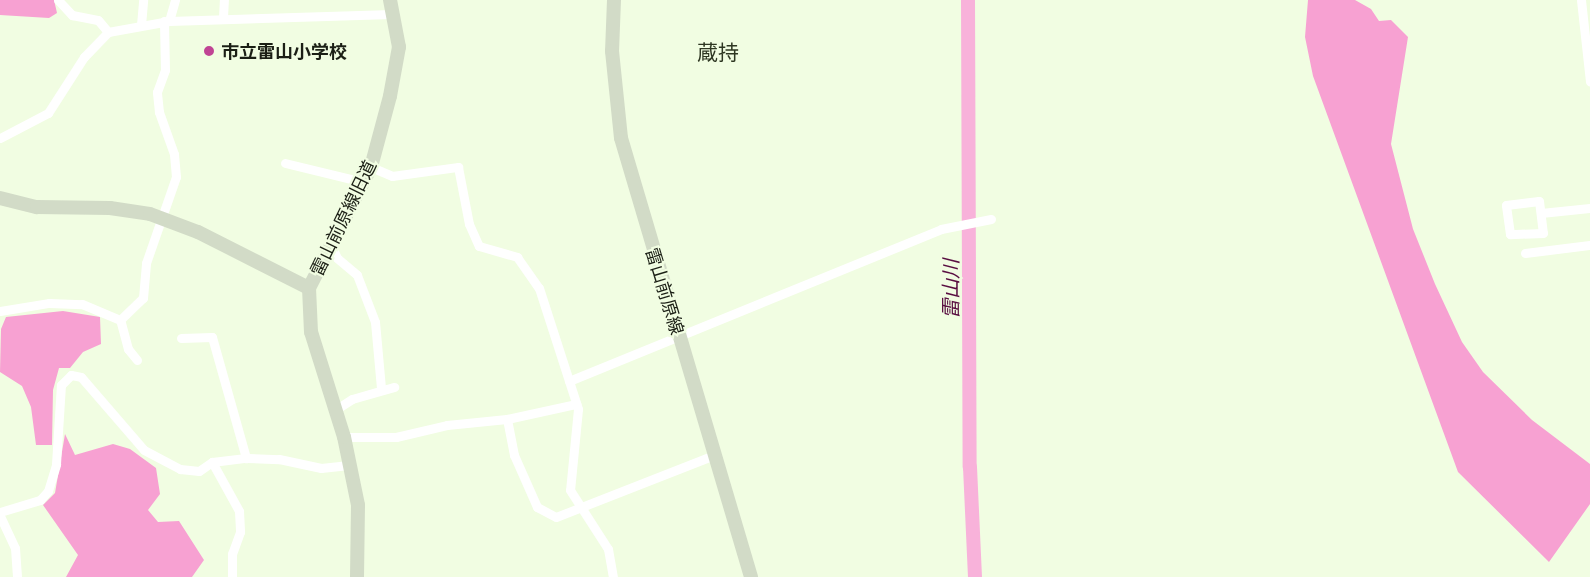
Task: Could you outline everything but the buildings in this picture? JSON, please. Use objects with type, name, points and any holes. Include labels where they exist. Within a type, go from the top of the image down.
[{"type":"street","points":[[58,0],[72,15],[98,20],[108,32]]},
{"type":"street","points":[[141,25],[143,0]]},
{"type":"street","points":[[120,320],[143,298],[146,263],[164,219],[176,177],[174,154],[159,112],[158,92],[165,70],[167,21],[175,0]]},
{"type":"street","points":[[223,17],[224,0]]},
{"type":"street","name":"雷山前原線旧道","points":[[357,577],[358,505],[344,436],[311,332],[309,288],[370,167],[397,68],[399,47],[390,0]]},
{"type":"street","name":"雷山前原線","points":[[614,0],[612,51],[621,138],[751,577]]},
{"type":"street","points":[[1581,0],[1590,82]]},
{"type":"street","points":[[0,138],[48,113],[84,57],[108,32],[167,21],[223,17],[392,14]]},
{"type":"street","points":[[285,163],[363,182]]},
{"type":"street","points":[[370,167],[392,176],[458,168],[474,237],[479,246],[517,257],[526,266],[543,294],[576,404],[569,482],[580,508],[608,549],[613,577]]},
{"type":"street","points":[[0,198],[37,207],[133,210],[164,219],[309,288]]},
{"type":"street","points":[[1539,201],[1540,213],[1543,233],[1510,234],[1506,205],[1539,201]]},
{"type":"street","points":[[1540,213],[1590,208]]},
{"type":"street","points":[[569,381],[952,226],[991,219]]},
{"type":"street","points":[[331,245],[337,258],[357,274],[375,322],[381,388]]},
{"type":"street","points":[[1525,253],[1590,245]]},
{"type":"street","points":[[0,304],[0,312],[49,303],[82,304],[120,320]]},
{"type":"street","points":[[120,320],[128,349],[137,360]]},
{"type":"street","points":[[181,338],[212,337],[246,458]]},
{"type":"street","points":[[17,577],[15,548],[0,514],[40,500],[48,491],[56,464],[61,386],[71,375],[81,377],[130,437],[157,458],[188,470],[199,471],[212,462],[246,458],[279,459],[321,468],[349,465]]},
{"type":"street","points":[[335,410],[381,388],[393,387]]},
{"type":"street","points":[[344,436],[396,437],[447,425],[507,419],[576,404]]},
{"type":"street","points":[[507,419],[514,455],[537,507],[556,517],[714,454]]},
{"type":"street","points":[[212,462],[239,511],[240,532],[232,554],[232,577]]},
{"type":"shaded area","points":[[0,0],[54,0],[57,13],[49,18],[0,15]]},
{"type":"shaded area","points":[[1308,0],[1355,0],[1371,9],[1379,21],[1391,20],[1408,37],[1391,144],[1413,229],[1435,284],[1462,342],[1483,372],[1532,420],[1590,464],[1590,504],[1549,562],[1458,472],[1313,76],[1305,37]]},
{"type":"shaded area","points":[[63,311],[100,317],[101,344],[83,352],[70,368],[59,368],[53,390],[52,445],[36,445],[31,407],[22,386],[0,372],[1,329],[6,317]]},
{"type":"shaded area","points":[[65,434],[75,455],[113,444],[130,449],[156,468],[160,494],[148,510],[158,522],[179,521],[204,560],[192,577],[66,577],[78,555],[43,505],[55,493]]},
{"type":"waterway","name":"雷山川","points":[[968,0],[970,467],[975,577]]},
{"type":"place","name":"市立雷山小学校","points":[[209,51]]},
{"type":"district","name":"蔵持","points":[[718,52]]}]
